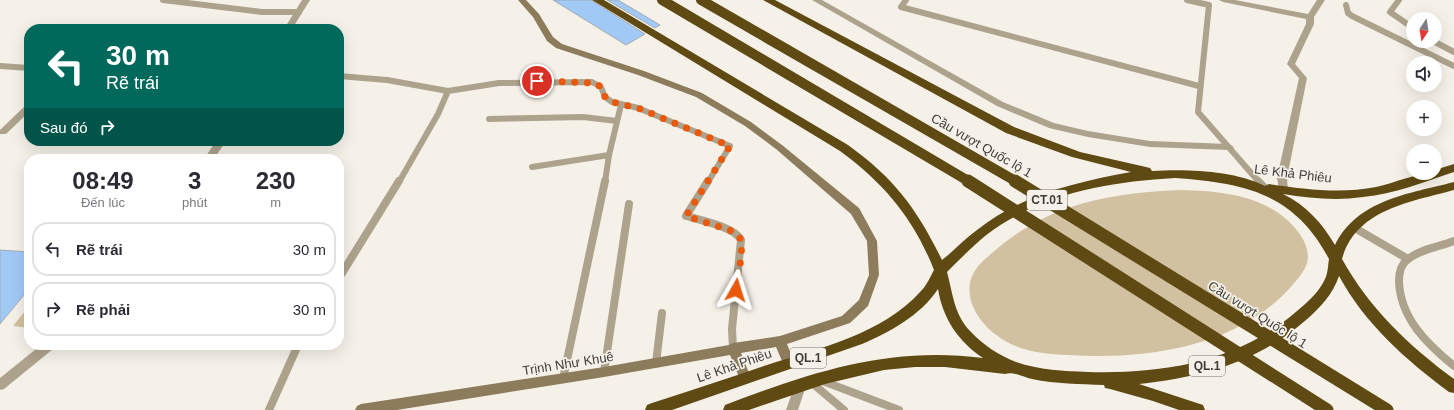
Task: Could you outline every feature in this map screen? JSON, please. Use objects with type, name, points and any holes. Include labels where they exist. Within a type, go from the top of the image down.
[{"type":"highway","points":[[598,0],[844,148],[867,164],[885,180],[906,205],[923,233],[940,270]]},
{"type":"highway","name":"CT.01","points":[[662,0],[974,184],[1327,410]]},
{"type":"highway","name":"Cầu vượt Quốc lộ 1","points":[[701,0],[992,166],[1387,410]]},
{"type":"highway","points":[[768,0],[990,120],[1024,136],[1054,148],[1101,162],[1173,175]]},
{"type":"highway","name":"Lê Khả Phiêu","points":[[1244,183],[1283,190],[1321,194],[1364,193],[1394,187],[1454,168]]},
{"type":"highway","name":"QL.1","points":[[1030,373],[999,362],[975,345],[966,336],[951,313],[946,301],[940,270],[983,231],[1000,219],[1035,201],[1067,189],[1097,182],[1146,175],[1200,175],[1244,183],[1272,193],[1298,209],[1318,228],[1336,257]]},
{"type":"highway","name":"QL.1","points":[[730,410],[810,383],[848,372],[885,364],[932,361],[981,364],[1030,373],[1089,379],[1125,379],[1173,374],[1199,368],[1248,351],[1284,331],[1307,311],[1321,296],[1332,278],[1336,257],[1340,246],[1353,227],[1371,213],[1382,207],[1454,186]]},
{"type":"highway","points":[[1336,257],[1354,290],[1382,324],[1419,360],[1454,386]]},
{"type":"highway","name":"Lê Khả Phiêu","points":[[652,410],[842,347],[863,338],[887,325],[916,304],[931,289],[940,270]]},
{"type":"highway","points":[[1089,379],[1153,394],[1198,410]]},
{"type":"street","points":[[291,24],[306,0]]},
{"type":"street","name":"Trịnh Như Khuê","points":[[361,410],[563,379],[733,348],[780,341],[846,320],[864,303],[874,275],[872,241],[856,211],[779,146],[748,124],[699,95],[641,73],[559,46],[550,39],[536,16],[522,0]]},
{"type":"street","points":[[816,0],[1000,104],[1052,126],[1088,134],[1150,144],[1228,147]]},
{"type":"street","points":[[1223,0],[1310,17]]},
{"type":"street","points":[[1283,190],[1282,178],[1303,78],[1291,64],[1310,24],[1310,17],[1321,0]]},
{"type":"street","points":[[3,132],[24,112]]},
{"type":"street","points":[[780,341],[789,364]]},
{"type":"street","points":[[733,348],[745,378]]},
{"type":"street","points":[[0,385],[43,350]]},
{"type":"street","points":[[792,410],[810,383]]},
{"type":"lane","points":[[164,0],[262,12],[299,12]]},
{"type":"lane","points":[[906,0],[902,7],[1199,86]]},
{"type":"lane","points":[[1187,0],[1209,5],[1199,86],[1198,112],[1264,187]]},
{"type":"lane","points":[[1399,0],[1390,12],[1406,23]]},
{"type":"lane","points":[[1346,5],[1348,13],[1352,16],[1454,66]]},
{"type":"lane","points":[[1442,46],[1454,52]]},
{"type":"lane","points":[[0,66],[24,68]]},
{"type":"lane","points":[[344,76],[387,80],[448,91],[505,82],[592,82],[601,87],[608,100],[621,105],[638,108],[730,146],[686,216],[732,231],[739,236],[741,240],[732,329],[733,348]]},
{"type":"lane","points":[[344,270],[420,147],[438,114],[448,91]]},
{"type":"lane","points":[[563,379],[607,174],[609,155],[621,105]]},
{"type":"lane","points":[[489,119],[509,120],[525,118],[584,117],[617,121]]},
{"type":"lane","points":[[532,167],[609,155]]},
{"type":"lane","points":[[604,372],[629,204]]},
{"type":"lane","points":[[1353,227],[1408,259]]},
{"type":"lane","points":[[1454,241],[1408,259],[1399,272],[1399,297],[1410,319],[1433,348],[1454,366]]},
{"type":"lane","points":[[656,363],[662,313]]},
{"type":"lane","points":[[269,410],[296,350]]},
{"type":"lane","points":[[810,383],[844,410]]},
{"type":"lane","points":[[810,383],[899,410]]},
{"type":"shaded area","points":[[1181,190],[1230,194],[1261,203],[1288,221],[1299,233],[1305,243],[1307,251],[1308,259],[1306,267],[1288,290],[1266,310],[1241,325],[1214,337],[1186,346],[1156,352],[1097,356],[1049,354],[1020,348],[1003,340],[995,334],[978,315],[969,291],[973,274],[979,265],[989,255],[1013,236],[1062,210],[1088,202],[1134,193]]},
{"type":"shaded area","points":[[24,312],[24,327],[13,326]]},
{"type":"building","points":[[553,0],[591,0],[645,34],[626,45]]},
{"type":"building","points":[[607,0],[618,0],[660,25],[655,28]]},
{"type":"building","points":[[0,250],[24,252],[24,295],[0,324]]},
{"type":"route","points":[[537,81],[595,83],[601,87],[605,97],[612,102],[638,108],[730,146],[686,216],[732,231],[739,236],[741,240],[741,249],[736,290]]}]
